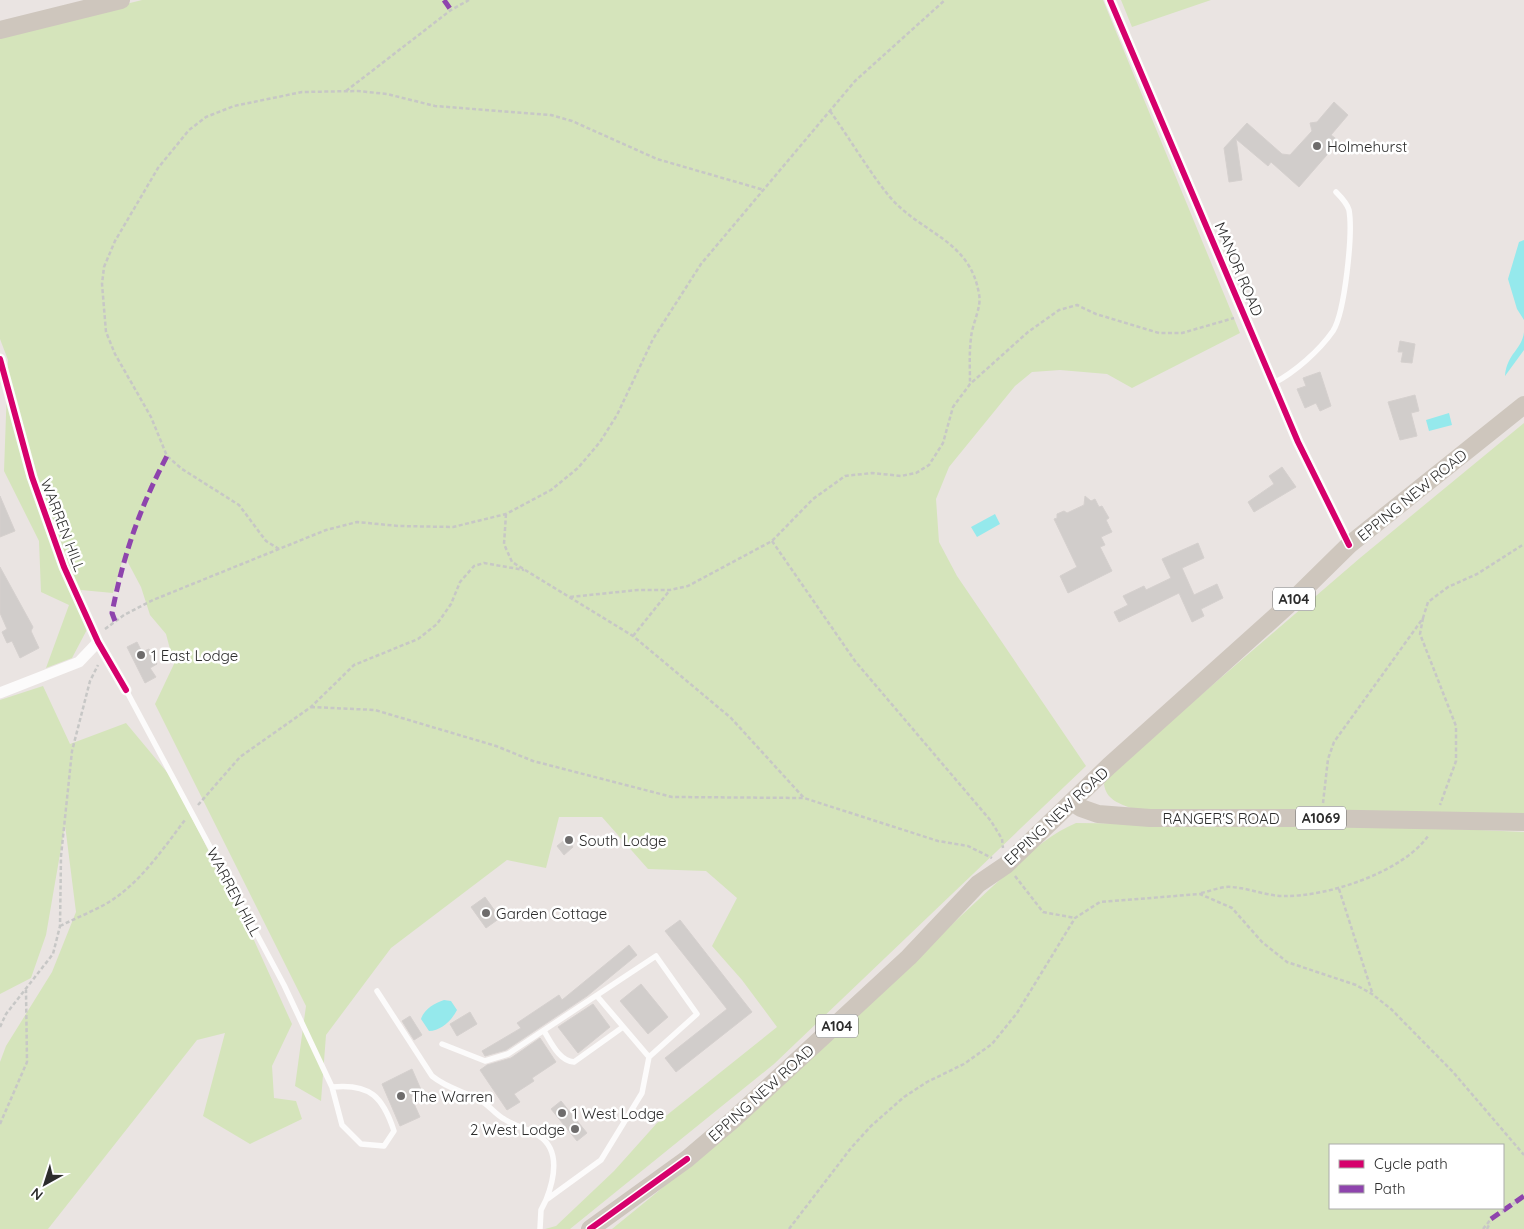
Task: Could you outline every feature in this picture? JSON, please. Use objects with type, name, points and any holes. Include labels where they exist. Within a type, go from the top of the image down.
[{"type":"main road","points":[[0,30],[121,0]]},
{"type":"main road","name":"EPPING NEW ROAD","points":[[590,1229],[687,1159],[720,1130],[902,963],[978,884],[1006,865],[1072,802],[1287,606],[1349,545],[1524,405]]},
{"type":"main road","name":"RANGER'S ROAD","points":[[1072,802],[1081,808],[1098,814],[1150,818],[1336,818],[1524,822]]},
{"type":"street","name":"MANOR ROAD","points":[[1110,0],[1298,442],[1349,545]]},
{"type":"street","name":"WARREN HILL","points":[[0,359],[32,477],[64,567],[100,642],[126,690]]},
{"type":"street","points":[[0,693],[79,662],[100,642]]},
{"type":"lane","points":[[1274,383],[1291,374],[1305,359],[1320,349],[1334,328],[1347,268],[1350,232],[1348,209],[1336,192]]},
{"type":"lane","name":"WARREN HILL","points":[[126,690],[284,985],[332,1087],[342,1125],[361,1144],[384,1146],[394,1131],[388,1112],[373,1092],[351,1085],[332,1087]]},
{"type":"lane","points":[[442,1044],[484,1061],[508,1054],[656,956],[697,1014],[649,1056],[642,1093],[601,1160],[546,1200]]},
{"type":"lane","points":[[377,991],[432,1076],[444,1086],[480,1100],[504,1120],[540,1136],[550,1146],[553,1157],[553,1182],[541,1210],[540,1229]]},
{"type":"lane","points":[[597,996],[649,1056]]},
{"type":"lane","points":[[544,1031],[562,1057],[568,1062],[574,1062],[623,1026]]},
{"type":"path","points":[[346,91],[451,10],[469,0]]},
{"type":"path","points":[[0,1027],[6,1014],[53,954],[60,926],[61,856],[72,750],[100,642],[124,615],[153,600],[326,530],[358,522],[398,526],[453,526],[506,514],[551,490],[578,468],[600,442],[617,415],[653,339],[701,264],[856,81],[946,0]]},
{"type":"path","points":[[279,549],[266,541],[239,505],[182,469],[167,456],[151,417],[115,354],[106,332],[103,276],[115,242],[158,168],[189,130],[206,117],[234,106],[302,92],[346,91],[387,94],[436,106],[551,115],[572,121],[657,158],[764,190]]},
{"type":"path","points":[[830,111],[890,196],[918,222],[951,243],[967,260],[974,272],[980,296],[970,339],[970,384]]},
{"type":"path","points":[[570,597],[638,590],[670,590],[688,586],[772,541],[813,499],[845,476],[872,473],[901,476],[916,473],[929,466],[943,443],[953,407],[970,384],[1028,332],[1059,310],[1077,305],[1096,314],[1159,333],[1182,333],[1214,325],[1245,314]]},
{"type":"path","points":[[506,514],[504,544],[512,562],[633,636],[730,718],[804,798]]},
{"type":"path","points":[[772,541],[855,661],[991,821],[1002,839],[1006,865]]},
{"type":"path","points":[[1319,806],[1324,802],[1328,759],[1334,742],[1423,618],[1428,602],[1448,587],[1477,574],[1524,544]]},
{"type":"path","points":[[60,926],[108,903],[126,890],[144,872],[192,812],[240,757],[311,707],[354,665],[418,639],[437,624],[451,604],[460,582],[474,566],[484,563],[528,571]]},
{"type":"path","points":[[633,636],[670,590]]},
{"type":"path","points":[[311,707],[375,710],[496,746],[533,761],[672,797],[804,798],[938,840],[968,846],[1006,865],[1043,912],[1076,918]]},
{"type":"path","points":[[1339,889],[1372,994]]},
{"type":"path","points":[[789,1229],[851,1148],[871,1126],[904,1097],[927,1082],[964,1064],[992,1044],[1017,1014],[1076,918],[1100,902],[1200,894],[1232,908],[1262,942],[1287,962],[1356,985],[1391,1008],[1454,1072],[1524,1155]]},
{"type":"path","points":[[0,1124],[27,1062],[26,988]]},
{"type":"path","points":[[0,1018],[6,1014]]},
{"type":"path","points":[[1502,1212],[1524,1196]]},
{"type":"path","points":[[1483,1229],[1492,1219],[1487,1229]]},
{"type":"green space","points":[[142,0],[1103,0],[1240,333],[1132,388],[1107,374],[1060,370],[1032,372],[1015,386],[949,467],[936,499],[939,542],[957,576],[1086,766],[774,1064],[570,1229],[545,1229],[556,1226],[614,1171],[657,1123],[777,1027],[742,980],[712,946],[737,898],[706,871],[648,869],[602,817],[559,817],[546,868],[507,860],[391,948],[326,1035],[321,1101],[295,1086],[306,1006],[155,704],[174,664],[166,634],[150,615],[141,587],[124,555],[113,593],[81,590],[91,622],[72,658],[46,668],[69,605],[41,592],[39,541],[4,471],[8,360],[0,339],[0,33],[34,27]]},
{"type":"green space","points":[[1121,0],[1211,0],[1132,27]]},
{"type":"green space","points":[[1524,423],[1524,816],[1134,809],[1111,798],[1104,784],[1110,773],[1360,558]]},
{"type":"green space","points":[[43,686],[70,744],[126,723],[171,777],[253,938],[292,1024],[272,1066],[274,1098],[296,1101],[302,1119],[250,1144],[203,1116],[225,1033],[197,1040],[48,1229],[0,1229],[0,1062],[6,1046],[52,972],[76,912],[65,825],[46,935],[31,978],[0,994],[0,700]]},
{"type":"green space","points":[[1076,823],[1411,827],[1524,832],[1524,1229],[612,1229],[712,1146],[776,1089],[1021,860],[1053,836]]},
{"type":"water","points":[[1524,240],[1524,320],[1517,309],[1508,279],[1519,242]]},
{"type":"water","points":[[1524,332],[1524,350],[1505,376],[1506,368],[1523,338]]},
{"type":"water","points":[[1449,413],[1452,425],[1429,431],[1426,420]]},
{"type":"water","points":[[995,514],[1000,524],[977,537],[971,527]]},
{"type":"water","points":[[444,1000],[451,1001],[457,1010],[446,1024],[438,1029],[429,1031],[421,1019],[422,1015],[430,1007]]},
{"type":"building","name":"Holmehurst","points":[[1334,102],[1348,115],[1331,135],[1339,141],[1299,187],[1271,162],[1268,166],[1236,139],[1242,180],[1229,182],[1224,148],[1247,123],[1282,154],[1290,155],[1312,131],[1310,123],[1317,122]]},
{"type":"building","points":[[1400,341],[1415,344],[1412,363],[1401,362],[1403,352],[1398,352]]},
{"type":"building","points":[[1320,372],[1331,406],[1320,411],[1316,403],[1305,408],[1297,389],[1306,386],[1303,378]]},
{"type":"building","points":[[1415,395],[1419,411],[1411,413],[1417,436],[1400,440],[1388,402]]},
{"type":"building","points":[[1282,467],[1296,487],[1254,512],[1248,502],[1274,484],[1269,476]]},
{"type":"building","points":[[0,496],[15,531],[0,537]]},
{"type":"building","points":[[1085,496],[1091,501],[1095,499],[1099,507],[1102,506],[1109,518],[1106,520],[1112,532],[1101,537],[1105,545],[1100,547],[1112,571],[1068,593],[1060,576],[1077,567],[1054,519],[1057,518],[1057,514],[1064,511],[1067,513],[1084,505]]},
{"type":"building","points":[[1198,543],[1204,558],[1182,568],[1194,595],[1217,584],[1223,598],[1201,609],[1204,616],[1192,622],[1179,593],[1119,622],[1114,612],[1128,605],[1123,596],[1144,586],[1146,590],[1171,578],[1162,559]]},
{"type":"building","points":[[0,567],[33,627],[31,631],[39,648],[20,658],[12,641],[7,643],[2,632],[7,629],[0,613]]},
{"type":"building","points":[[137,642],[142,652],[149,649],[157,664],[150,668],[156,677],[145,683],[127,647]]},
{"type":"building","name":"South Lodge","points":[[567,838],[573,847],[564,855],[557,846]]},
{"type":"building","name":"Garden Cottage","points":[[485,897],[500,918],[486,928],[471,907]]},
{"type":"building","points":[[680,920],[752,1012],[676,1072],[665,1058],[727,1009],[665,931]]},
{"type":"building","points":[[629,945],[637,955],[587,996],[506,1050],[485,1056],[482,1051],[521,1028],[517,1023],[559,995],[562,1000]]},
{"type":"building","points":[[641,984],[668,1017],[648,1034],[620,1001]]},
{"type":"building","points":[[593,1004],[610,1027],[578,1053],[558,1027]]},
{"type":"building","points":[[470,1012],[477,1024],[457,1036],[450,1024]]},
{"type":"building","points":[[410,1016],[422,1035],[414,1040],[402,1021]]},
{"type":"building","points":[[540,1038],[556,1062],[532,1078],[534,1081],[514,1094],[520,1102],[507,1110],[480,1070],[487,1065],[511,1058]]},
{"type":"building","name":"The Warren","points":[[412,1069],[422,1092],[411,1097],[420,1117],[400,1126],[382,1084]]},
{"type":"building","points":[[561,1101],[587,1133],[577,1141],[551,1109]]},
{"type":"marked path","points":[[444,0],[451,10]]},
{"type":"marked path","points":[[115,621],[112,613],[127,552],[141,513],[167,456]]},
{"type":"marked path","points":[[1491,1219],[1524,1196]]},
{"type":"cycle path","points":[[1110,0],[1298,442],[1349,545]]},
{"type":"cycle path","points":[[0,359],[32,477],[64,567],[98,642],[126,690]]},
{"type":"cycle path","points":[[590,1229],[687,1159]]},
{"type":"place","name":"Holmehurst","points":[[1317,146]]},
{"type":"place","name":"1 East Lodge","points":[[141,655]]},
{"type":"place","name":"South Lodge","points":[[569,840]]},
{"type":"place","name":"Garden Cottage","points":[[486,913]]},
{"type":"place","name":"The Warren","points":[[401,1096]]},
{"type":"place","name":"1 West Lodge","points":[[562,1113]]},
{"type":"place","name":"2 West Lodge","points":[[575,1129]]}]
